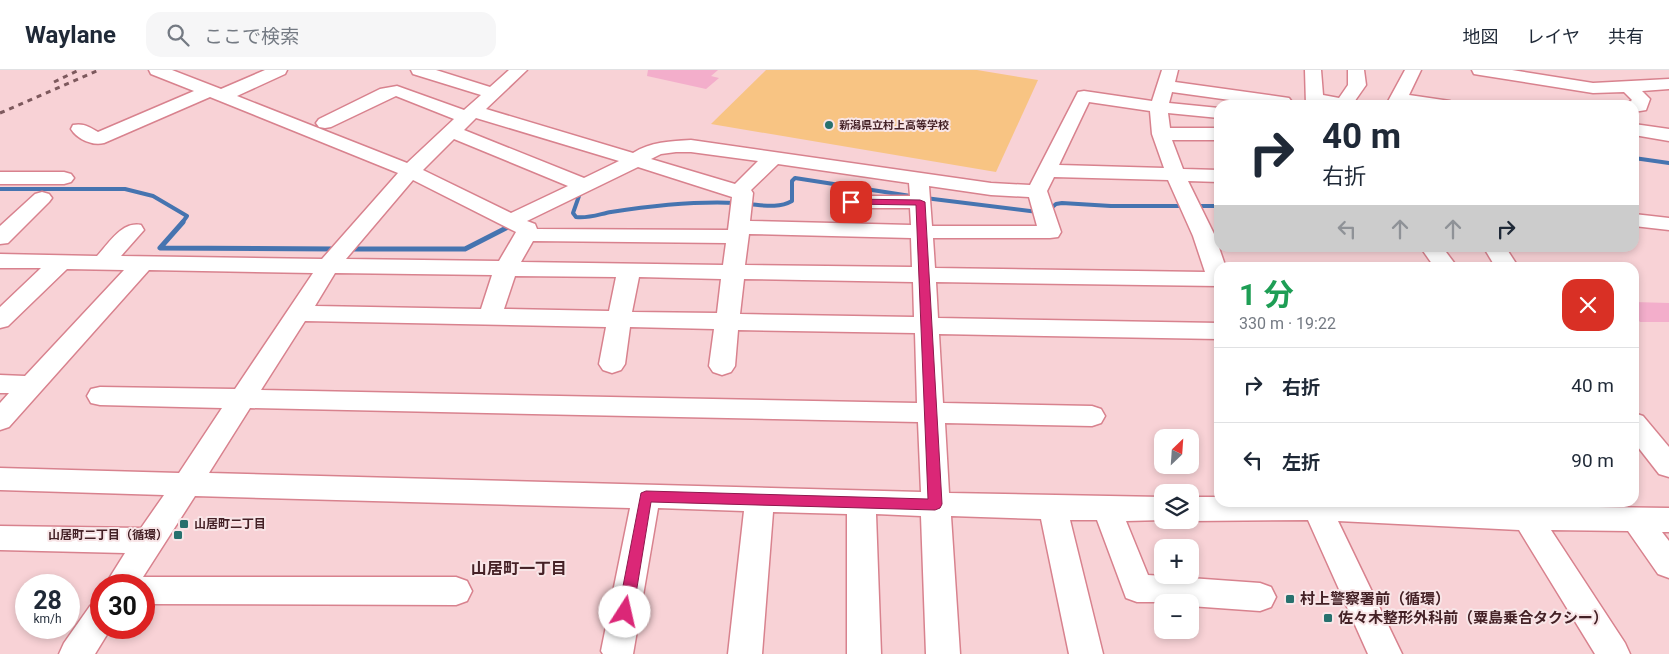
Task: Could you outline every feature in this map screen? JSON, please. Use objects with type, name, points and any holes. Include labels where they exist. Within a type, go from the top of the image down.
[{"type":"street","points":[[80,129],[97,139],[279,70]]},
{"type":"street","points":[[419,70],[492,93]]},
{"type":"street","points":[[128,574],[329,265],[410,171],[519,70]]},
{"type":"street","points":[[1313,70],[1315,100]]},
{"type":"street","points":[[1347,100],[1357,85],[1356,70]]},
{"type":"street","points":[[1398,100],[1413,70]]},
{"type":"street","points":[[1480,70],[1592,88],[1669,84]]},
{"type":"street","points":[[171,72],[215,93],[410,171],[528,229],[506,268],[490,316]]},
{"type":"street","points":[[1216,262],[1211,236],[1176,176],[1162,134],[1159,107],[1167,78],[1273,100]]},
{"type":"street","points":[[1628,86],[1641,99],[1639,106]]},
{"type":"street","points":[[325,123],[386,93],[397,91],[463,120],[586,186]]},
{"type":"street","points":[[526,235],[738,232],[1050,232],[1037,191],[1084,96],[1214,112]]},
{"type":"street","points":[[463,120],[635,162],[743,194],[726,320],[722,366]]},
{"type":"street","points":[[1639,131],[1669,135]]},
{"type":"street","points":[[1162,134],[1214,134]]},
{"type":"street","points":[[510,221],[635,162],[642,154],[669,146],[691,146],[773,158],[920,190]]},
{"type":"street","points":[[738,192],[773,158]]},
{"type":"street","points":[[1047,172],[1214,176]]},
{"type":"street","points":[[0,178],[64,178]]},
{"type":"street","points":[[851,202],[920,190],[991,189],[1037,191]]},
{"type":"street","points":[[920,190],[930,413],[944,654]]},
{"type":"street","points":[[0,238],[42,198]]},
{"type":"street","points":[[1639,221],[1669,224]]},
{"type":"street","points":[[103,262],[133,230]]},
{"type":"street","points":[[0,261],[1214,279]]},
{"type":"street","points":[[0,320],[61,262]]},
{"type":"street","points":[[0,420],[143,263]]},
{"type":"street","points":[[612,364],[618,318],[629,270]]},
{"type":"street","points":[[298,313],[1214,331]]},
{"type":"street","points":[[0,384],[32,385]]},
{"type":"street","points":[[100,396],[1092,416]]},
{"type":"street","points":[[1639,429],[1669,466]]},
{"type":"street","points":[[0,480],[1053,508],[1154,509]]},
{"type":"street","points":[[618,651],[646,496]]},
{"type":"street","points":[[745,654],[760,500]]},
{"type":"street","points":[[861,502],[864,654]]},
{"type":"street","points":[[1199,509],[1252,507]]},
{"type":"street","points":[[1316,507],[1385,654]]},
{"type":"street","points":[[1348,507],[1527,518],[1669,520]]},
{"type":"street","points":[[1053,508],[1086,654]]},
{"type":"street","points":[[1107,509],[1136,588],[1260,596]]},
{"type":"street","points":[[1527,518],[1613,654]]},
{"type":"street","points":[[1636,519],[1669,565]]},
{"type":"street","points":[[0,538],[150,541]]},
{"type":"street","points":[[155,590],[456,590]]},
{"type":"street","points":[[76,654],[90,633]]},
{"type":"shaded area","points":[[766,70],[977,70],[1038,80],[996,172],[711,124]]},
{"type":"building","points":[[648,70],[718,70],[711,76],[719,78],[706,89],[647,76]]},
{"type":"building","points":[[1639,302],[1669,303],[1669,322],[1640,322]]},
{"type":"waterway","points":[[1639,159],[1669,163]]},
{"type":"waterway","points":[[747,204],[776,206],[792,201],[792,181],[795,178],[917,197]]},
{"type":"waterway","points":[[0,189],[125,189],[153,196],[187,216],[182,223]]},
{"type":"waterway","points":[[574,194],[579,196],[573,213],[576,217],[589,217],[611,212],[673,204],[736,203]]},
{"type":"waterway","points":[[925,198],[1038,212]]},
{"type":"waterway","points":[[1049,210],[1056,204],[1062,203],[1111,206],[1186,206]]},
{"type":"waterway","points":[[1194,206],[1214,206]]},
{"type":"waterway","points":[[183,222],[160,248],[336,249]]},
{"type":"waterway","points":[[349,249],[465,249],[512,225]]},
{"type":"railway","points":[[54,82],[79,70]]},
{"type":"railway","points":[[0,113],[99,70]]},
{"type":"place","name":"新潟県立村上高等学校","points":[[829,125]]},
{"type":"place","name":"山居町二丁目","points":[[184,524]]},
{"type":"place","name":"山居町二丁目（循環）","points":[[178,535]]},
{"type":"place","name":"村上警察署前（循環）","points":[[1290,599]]},
{"type":"place","name":"佐々木整形外科前（粟島乗合タクシー）","points":[[1328,618]]},
{"type":"district","name":"山居町一丁目","points":[[519,568]]},
{"type":"route","points":[[625,612],[646,496],[935,504],[920,202],[851,202]]}]
